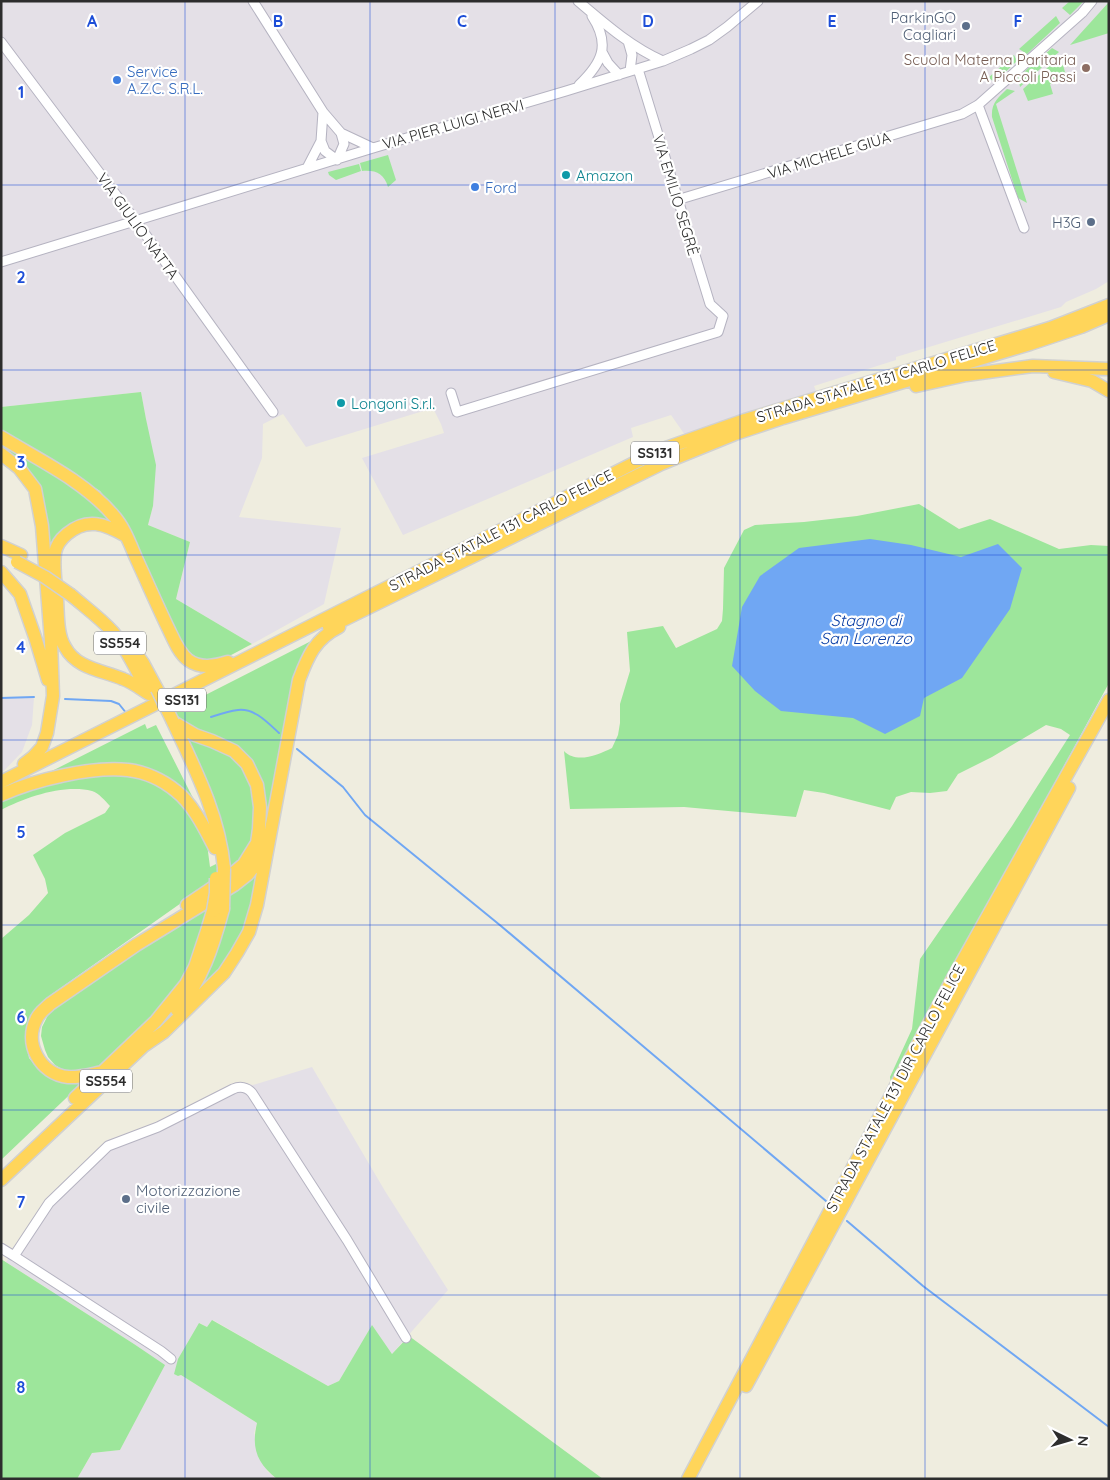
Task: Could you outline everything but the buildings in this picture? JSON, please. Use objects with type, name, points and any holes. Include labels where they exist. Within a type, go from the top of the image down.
[{"type":"highway","points":[[904,371],[940,355],[1021,331],[1091,307],[1109,296]]},
{"type":"highway","name":"STRADA STATALE 131 CARLO FELICE","points":[[1,782],[660,450],[745,420],[1050,328],[1109,305]]},
{"type":"highway","name":"STRADA STATALE 131 CARLO FELICE","points":[[1,790],[362,610],[661,464],[734,434],[1030,344],[1081,327],[1109,315]]},
{"type":"highway","points":[[882,388],[914,387],[966,375],[1033,366],[1109,369]]},
{"type":"highway","points":[[1019,368],[1068,374],[1092,382],[1109,391]]},
{"type":"highway","points":[[1,437],[79,484],[100,500],[115,516],[179,649],[188,660],[200,665],[213,666],[253,656]]},
{"type":"highway","points":[[1,454],[19,468],[35,489],[43,536],[53,696],[47,733],[42,746],[23,765],[1,776]]},
{"type":"highway","points":[[126,536],[112,528],[96,524],[85,524],[73,529],[62,539],[55,551],[54,565],[58,625],[64,647],[78,662],[88,668],[123,679],[154,695]]},
{"type":"highway","name":"SS554","points":[[1,546],[45,577],[72,591],[113,633],[154,695],[202,784],[215,819],[223,853],[215,939],[202,974],[189,994],[179,1008],[145,1045],[1,1180]]},
{"type":"highway","name":"SS554","points":[[1,556],[19,559]]},
{"type":"highway","points":[[1,572],[20,594],[53,696]]},
{"type":"highway","points":[[145,1045],[164,1032],[224,973],[249,932],[257,905],[299,680],[311,651],[323,637],[360,617],[362,610]]},
{"type":"highway","name":"STRADA STATALE 131 DIR CARLO FELICE","points":[[688,1479],[939,1005],[1109,700]]},
{"type":"highway","name":"STRADA STATALE 131 DIR CARLO FELICE","points":[[696,1479],[1109,715]]},
{"type":"highway","points":[[136,945],[197,897],[230,876],[244,864],[257,843],[260,807],[256,785],[247,764],[234,751],[171,726]]},
{"type":"highway","name":"SS554","points":[[171,726],[208,816],[220,871]]},
{"type":"highway","points":[[1,795],[28,784],[74,774],[95,770],[128,770],[155,778],[177,791],[197,815],[215,848]]},
{"type":"highway","points":[[103,1072],[68,1077],[50,1071],[38,1060],[34,1052],[32,1033],[34,1024],[41,1012],[136,945],[234,885],[248,874],[268,848]]},
{"type":"highway","name":"SS554","points":[[1,1169],[156,1021],[186,984],[195,967],[218,910]]},
{"type":"street","points":[[254,1],[323,112],[341,133],[373,148]]},
{"type":"street","points":[[578,1],[628,41],[663,61]]},
{"type":"street","name":"VIA PIER LUIGI NERVI","points":[[1,262],[663,61],[709,40],[758,1]]},
{"type":"street","name":"VIA MICHELE GIUA","points":[[677,200],[944,121],[962,114],[978,105],[1082,13],[1092,1]]},
{"type":"street","points":[[576,87],[591,73],[600,60],[602,52],[602,35],[588,10]]},
{"type":"street","name":"VIA EMILIO SEGRÈ","points":[[451,393],[457,412],[718,332],[723,316],[710,304],[634,70],[628,41]]},
{"type":"street","name":"VIA GIULIO NATTA","points":[[1,42],[135,220],[273,412]]},
{"type":"street","points":[[602,52],[608,63],[619,75]]},
{"type":"street","points":[[978,105],[1024,228]]},
{"type":"street","points":[[307,168],[321,141],[323,112]]},
{"type":"street","points":[[321,141],[325,150],[337,160],[344,144],[341,133]]},
{"type":"street","points":[[14,1256],[49,1203],[108,1146],[158,1127],[233,1089],[247,1089],[252,1093],[327,1209],[406,1338]]},
{"type":"street","points":[[1,1248],[171,1359]]},
{"type":"shaded area","points":[[1,1],[1109,1],[1109,281],[1066,302],[1061,307],[896,357],[896,360],[814,386],[816,391],[685,435],[671,415],[631,428],[633,437],[403,535],[362,458],[444,433],[433,408],[306,447],[283,414],[263,424],[262,458],[239,517],[341,528],[324,604],[252,644],[176,599],[190,542],[148,525],[153,506],[146,419],[141,392],[1,407]]},
{"type":"shaded area","points":[[34,697],[32,725],[22,752],[1,774],[1,698]]},
{"type":"shaded area","points":[[312,1067],[385,1191],[448,1290],[392,1354],[372,1326],[339,1381],[328,1386],[213,1320],[207,1327],[200,1323],[178,1376],[181,1375],[257,1423],[254,1433],[267,1471],[277,1479],[77,1479],[92,1453],[120,1450],[164,1365],[6,1262],[50,1196],[107,1140],[153,1126],[243,1083],[253,1085]]},
{"type":"green space","points":[[1070,1],[1084,1],[1070,15],[1062,8]]},
{"type":"green space","points":[[1109,2],[1109,33],[1070,45]]},
{"type":"green space","points":[[1056,16],[1060,23],[1027,54],[1019,49]]},
{"type":"green space","points":[[1052,48],[1059,52],[1020,87],[1018,77]]},
{"type":"green space","points":[[1014,55],[1017,61],[995,82],[988,78]]},
{"type":"green space","points":[[1055,61],[1063,65],[1067,79],[1050,84],[1053,94],[1028,101],[1023,89]]},
{"type":"green space","points":[[1007,89],[1015,91],[996,104],[1027,203],[1018,198],[992,117],[994,104]]},
{"type":"green space","points":[[388,155],[396,180],[388,187],[382,176],[376,172],[362,171],[360,163]]},
{"type":"green space","points":[[359,164],[361,171],[336,180],[328,172]]},
{"type":"green space","points":[[141,392],[156,465],[153,506],[148,525],[190,542],[176,599],[252,644],[223,658],[216,660],[201,659],[184,647],[131,531],[100,491],[24,443],[1,432],[1,407]]},
{"type":"green space","points":[[1,440],[79,488],[116,523],[88,519],[51,555],[33,477],[14,456],[1,448]]},
{"type":"green space","points":[[919,504],[959,529],[990,519],[1059,549],[1091,545],[1109,546],[1109,683],[891,1084],[890,1077],[912,1029],[920,959],[1012,826],[1070,735],[1061,729],[1046,725],[992,757],[958,774],[947,791],[930,793],[911,792],[896,797],[890,810],[824,793],[804,790],[796,817],[684,807],[570,809],[564,751],[569,755],[581,758],[612,748],[618,735],[620,704],[630,671],[627,632],[663,626],[676,648],[717,629],[722,621],[724,568],[744,530],[755,525],[857,516]]},
{"type":"green space","points":[[317,638],[307,651],[272,809],[260,843],[249,759],[187,728],[177,719],[174,711]]},
{"type":"green space","points":[[145,724],[147,729],[156,725],[194,800],[193,802],[150,770],[40,777]]},
{"type":"green space","points":[[182,734],[227,752],[245,772],[254,795],[256,813],[249,854],[240,865],[184,901],[52,994],[33,1015],[26,1029],[29,1058],[40,1071],[54,1080],[83,1082],[1,1160],[1,939],[29,915],[48,893],[45,879],[33,855],[65,833],[105,813],[110,806],[95,792],[81,789],[69,789],[33,796],[1,810],[1,802],[32,789],[99,774],[136,774],[177,795],[197,822],[207,844],[210,867],[228,858]]},
{"type":"green space","points":[[260,867],[246,928],[223,967],[194,995],[229,891]]},
{"type":"green space","points":[[208,905],[200,942],[187,976],[159,1010],[100,1067],[80,1073],[65,1071],[55,1065],[48,1057],[41,1036],[42,1027],[56,1005]]},
{"type":"green space","points":[[1,1259],[165,1365],[120,1450],[92,1453],[77,1479],[1,1479]]},
{"type":"green space","points":[[212,1320],[328,1386],[339,1381],[372,1325],[392,1354],[409,1336],[603,1479],[277,1479],[260,1461],[257,1454],[255,1432],[257,1423],[181,1375],[174,1374],[178,1359],[199,1323],[207,1327]]},
{"type":"water","name":"Stagno di San Lorenzo","points":[[870,539],[911,545],[961,557],[998,544],[1022,568],[1010,609],[962,678],[924,698],[920,716],[885,734],[853,718],[781,711],[755,691],[732,666],[742,607],[760,576],[799,548]]},
{"type":"waterway","points":[[1,698],[34,697]]},
{"type":"waterway","points":[[65,699],[111,701],[119,704],[127,714]]},
{"type":"waterway","points":[[211,717],[235,710],[250,711],[261,717],[279,733]]},
{"type":"waterway","points":[[297,749],[343,787],[365,815],[501,926],[826,1201]]},
{"type":"waterway","points":[[847,1221],[923,1286],[1109,1427]]},
{"type":"place","name":"ParkinGO Cagliari","points":[[966,26]]},
{"type":"place","name":"Scuola Materna Paritaria A Piccoli Passi","points":[[1086,68]]},
{"type":"place","name":"Service A.Z.C. S.R.L.","points":[[117,80]]},
{"type":"place","name":"Amazon","points":[[566,175]]},
{"type":"place","name":"Ford","points":[[475,187]]},
{"type":"place","name":"H3G","points":[[1091,222]]},
{"type":"place","name":"Longoni S.r.l.","points":[[341,403]]},
{"type":"place","name":"Motorizzazione civile","points":[[126,1199]]}]
